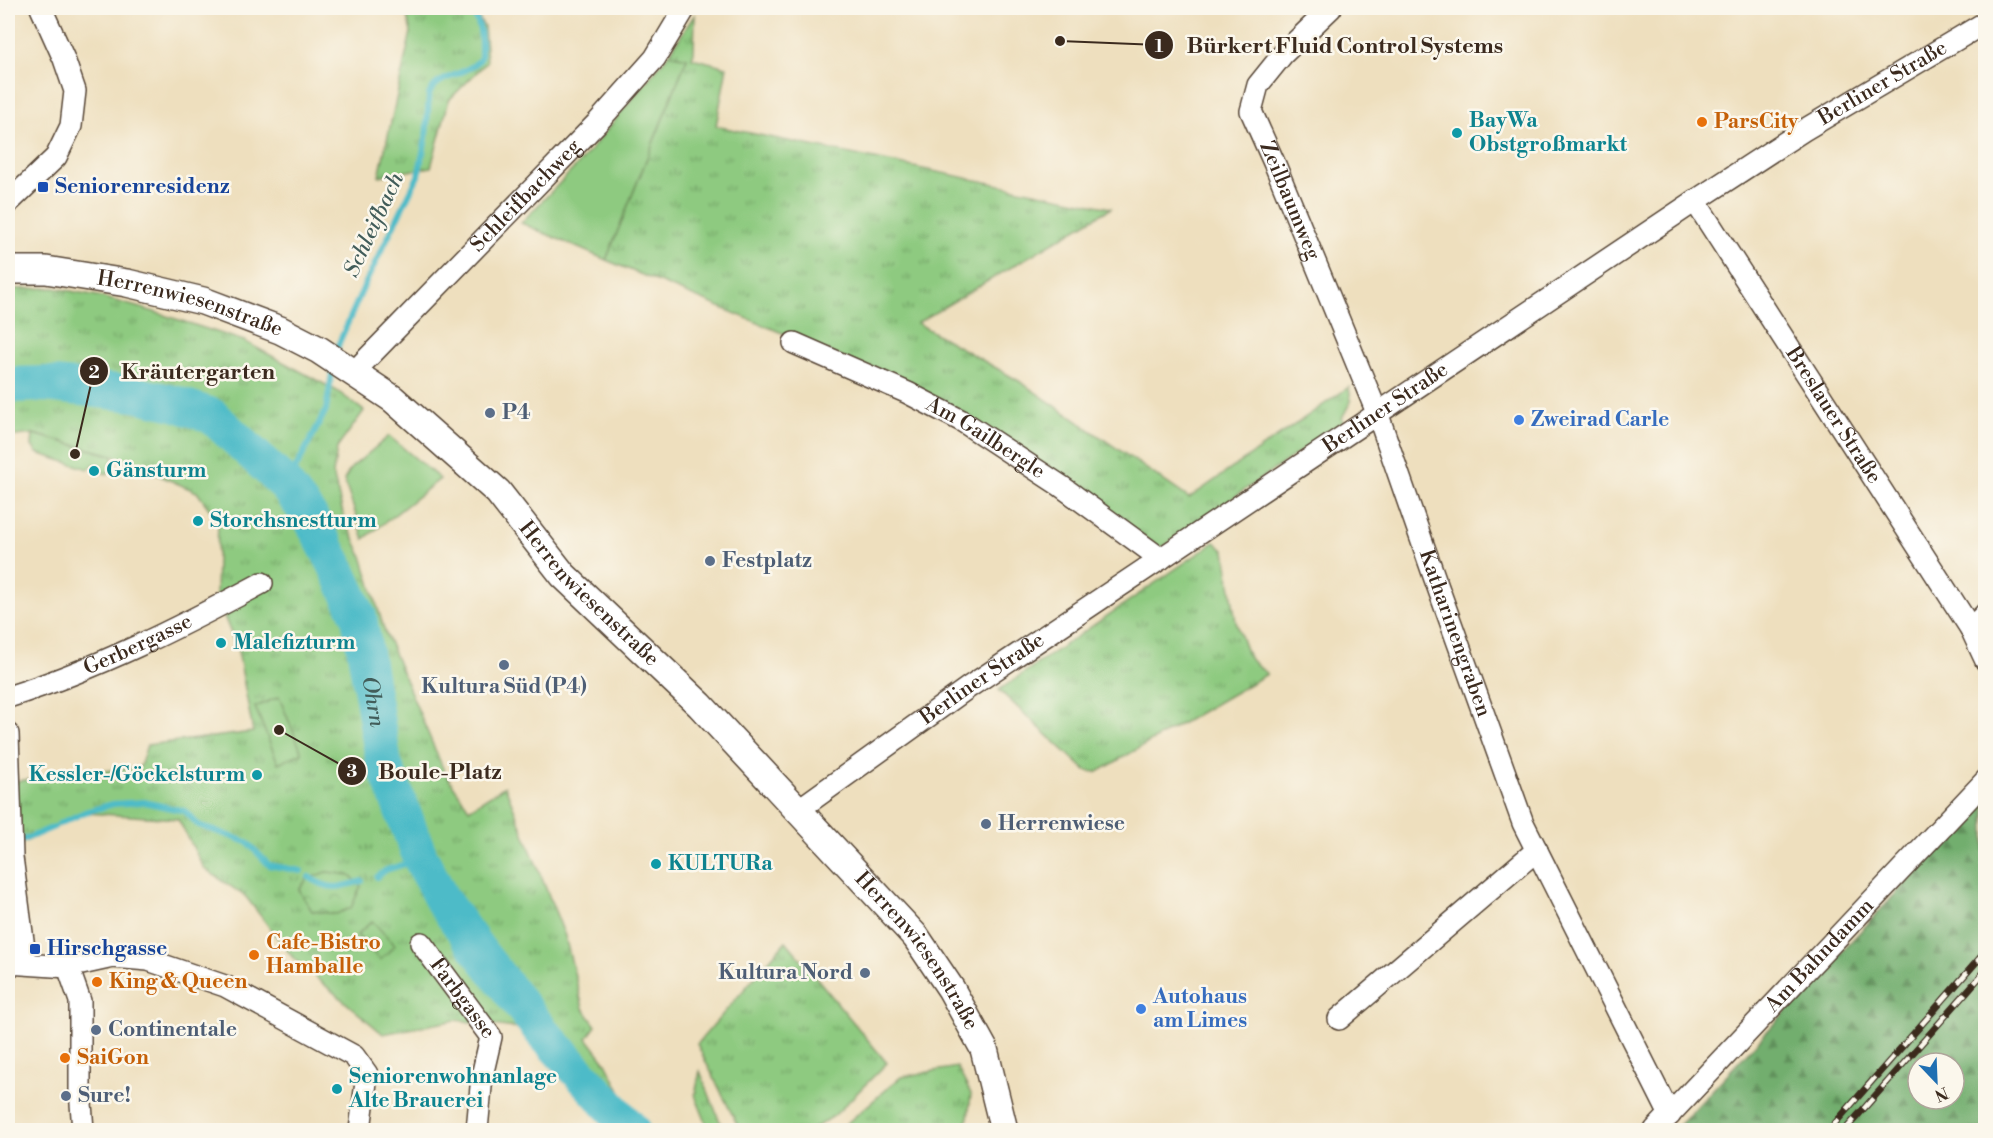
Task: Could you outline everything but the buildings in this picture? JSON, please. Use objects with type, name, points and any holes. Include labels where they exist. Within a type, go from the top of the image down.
[{"type":"street","points":[[8,203],[56,157],[71,126],[75,91],[64,59],[41,8]]},
{"type":"street","name":"Schleifbachweg","points":[[349,369],[597,123],[655,58],[685,8]]},
{"type":"street","name":"Zeilbaumweg","points":[[1331,8],[1283,54],[1258,85],[1251,111],[1378,415]]},
{"type":"street","name":"Berliner Straße","points":[[798,810],[969,687],[1695,201],[1804,130],[1986,22]]},
{"type":"street","name":"Breslauer Straße","points":[[1695,201],[1971,629]]},
{"type":"street","name":"Herrenwiesenstraße","points":[[8,270],[46,270],[127,283],[203,301],[280,330],[319,350],[393,399],[498,492],[563,576],[700,705],[916,937],[951,989],[984,1049],[1005,1130]]},
{"type":"street","name":"Am Gailbergle","points":[[794,343],[908,393],[962,421],[1061,486],[1161,559]]},
{"type":"street","name":"Katharinengraben","points":[[1378,415],[1523,823],[1662,1123]]},
{"type":"street","name":"Gerbergasse","points":[[8,697],[58,681],[154,638],[262,583]]},
{"type":"street","points":[[1986,613],[1971,629],[1986,661]]},
{"type":"street","points":[[8,734],[16,963],[68,967],[113,957],[148,960],[225,986],[354,1056],[367,1074],[360,1131]]},
{"type":"street","name":"Am Bahndamm","points":[[1662,1123],[1986,780]]},
{"type":"street","points":[[1339,1018],[1537,850]]},
{"type":"street","name":"Farbgasse","points":[[421,943],[491,1037],[482,1076],[477,1131]]},
{"type":"street","points":[[68,967],[80,1001],[80,1090],[83,1131]]},
{"type":"green space","points":[[405,8],[473,8],[484,27],[487,62],[449,100],[431,167],[379,176],[411,32]]},
{"type":"green space","points":[[695,14],[692,58],[727,67],[716,126],[1111,208],[917,323],[1019,381],[1189,498],[1349,387],[1351,401],[1342,418],[1344,421],[1161,548],[886,376],[606,260],[687,58],[669,54]]},
{"type":"green space","points":[[669,54],[687,58],[606,260],[521,223],[584,158]]},
{"type":"green space","points":[[54,288],[98,296],[244,341],[337,391],[364,411],[337,448],[333,474],[344,517],[362,556],[385,632],[445,773],[469,809],[505,786],[565,936],[583,1008],[596,1026],[587,1038],[606,1063],[626,1103],[606,1114],[528,1030],[456,1020],[383,1034],[294,959],[246,897],[204,868],[178,819],[86,813],[8,850],[8,782],[140,767],[147,745],[253,732],[238,651],[216,596],[218,521],[197,492],[112,455],[34,434],[8,437],[8,289]]},
{"type":"green space","points":[[33,434],[114,456],[108,474],[101,472],[100,467],[95,464],[88,469],[37,453],[32,446]]},
{"type":"green space","points":[[389,436],[440,479],[364,539],[344,480],[351,468]]},
{"type":"green space","points":[[1215,542],[1225,551],[1236,622],[1249,658],[1267,674],[1098,772],[1086,771],[999,690]]},
{"type":"green space","points":[[279,697],[302,753],[278,763],[255,707]]},
{"type":"green space","points":[[1985,798],[1985,1130],[1675,1130]]},
{"type":"green space","points":[[327,872],[350,875],[361,886],[351,908],[336,914],[312,911],[299,890],[307,879]]},
{"type":"green space","points":[[372,921],[395,945],[380,960],[357,935]]},
{"type":"green space","points":[[786,941],[887,1063],[834,1116],[811,1130],[740,1130],[697,1044]]},
{"type":"green space","points":[[957,1067],[971,1094],[968,1118],[962,1130],[839,1130],[901,1077]]},
{"type":"green space","points":[[700,1071],[723,1130],[709,1130],[695,1095]]},
{"type":"waterway","name":"Schleifbach","points":[[336,354],[364,286],[418,176],[426,138],[429,95],[438,83],[467,69],[481,58],[477,21],[470,12],[456,8]]},
{"type":"waterway","name":"Schleifbach","points":[[284,483],[297,466],[326,410],[333,367]]},
{"type":"waterway","name":"Ohrn","points":[[8,385],[46,384],[134,394],[174,403],[212,416],[284,483],[309,515],[359,617],[384,764],[421,859],[442,900],[542,1032],[632,1130]]},
{"type":"waterway","points":[[59,824],[85,812],[113,804],[144,802],[185,811],[198,825],[247,842],[269,865],[301,871]]},
{"type":"waterway","points":[[16,843],[54,827]]},
{"type":"waterway","points":[[377,877],[386,870],[421,859]]},
{"type":"waterway","points":[[309,877],[322,885],[334,887],[362,881]]},
{"type":"railway","points":[[1829,1130],[1986,951]]},
{"type":"railway","points":[[1845,1130],[1986,970]]},
{"type":"place","name":"Bürkert Fluid Control Systems","points":[[1060,41]]},
{"type":"place","name":"ParsCity","points":[[1702,122]]},
{"type":"place","name":"BayWa Obstgroßmarkt","points":[[1457,133]]},
{"type":"place","name":"Seniorenresidenz","points":[[43,187]]},
{"type":"place","name":"P4","points":[[490,413]]},
{"type":"place","name":"Zweirad Carle","points":[[1519,420]]},
{"type":"place","name":"Kräutergarten","points":[[75,454]]},
{"type":"place","name":"Gänsturm","points":[[94,471]]},
{"type":"place","name":"Storchsnestturm","points":[[198,521]]},
{"type":"place","name":"Festplatz","points":[[710,561]]},
{"type":"place","name":"Malefizturm","points":[[221,643]]},
{"type":"place","name":"Kultura Süd (P4)","points":[[504,665]]},
{"type":"place","name":"Boule-Platz","points":[[279,730]]},
{"type":"place","name":"Kessler-/Göckelsturm","points":[[257,775]]},
{"type":"place","name":"Herrenwiese","points":[[986,824]]},
{"type":"place","name":"KULTURa","points":[[656,864]]},
{"type":"place","name":"Hirschgasse","points":[[35,949]]},
{"type":"place","name":"Cafe-Bistro Hamballe","points":[[254,955]]},
{"type":"place","name":"Kultura Nord","points":[[865,973]]},
{"type":"place","name":"King & Queen","points":[[97,982]]},
{"type":"place","name":"Autohaus am Limes","points":[[1141,1009]]},
{"type":"place","name":"Continentale","points":[[96,1030]]},
{"type":"place","name":"SaiGon","points":[[65,1058]]},
{"type":"place","name":"Seniorenwohnanlage Alte Brauerei","points":[[337,1089]]},
{"type":"place","name":"Sure!","points":[[66,1096]]}]
